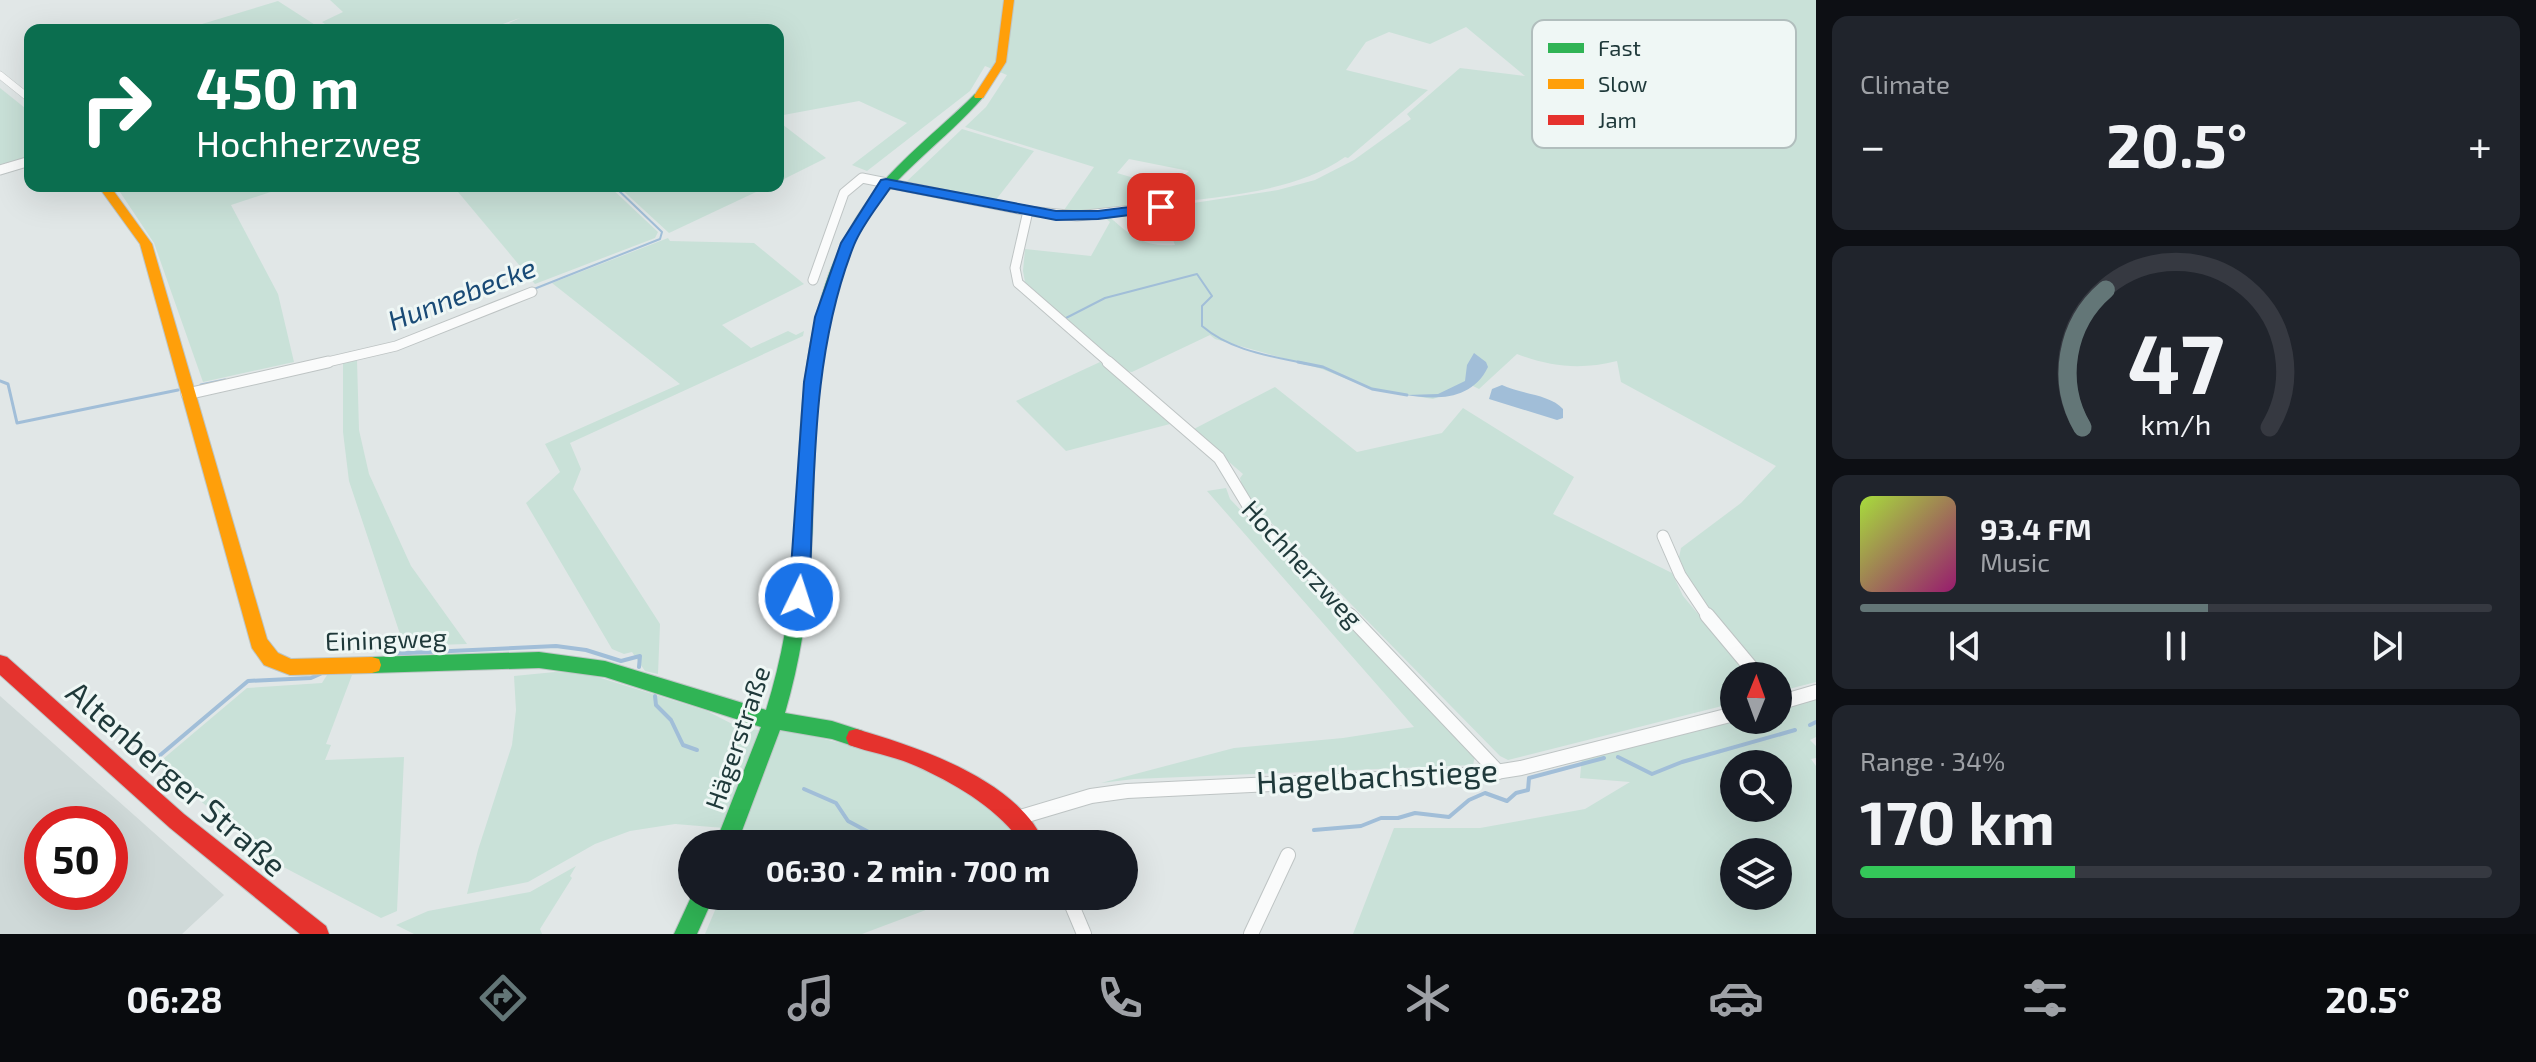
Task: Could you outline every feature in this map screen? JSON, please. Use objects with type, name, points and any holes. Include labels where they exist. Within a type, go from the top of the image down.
[{"type":"main road","name":"Hägerstraße","points":[[732,830],[752,786],[775,720],[797,620],[812,382],[821,327],[848,243],[886,183],[990,83],[998,70],[1005,46],[1009,0]]},
{"type":"main road","name":"Einingweg","points":[[108,192],[146,244],[259,642],[271,659],[290,667],[505,660],[570,662],[605,669],[752,716],[832,730],[919,757],[968,783],[1017,818]]},
{"type":"main road","name":"Altenberger Straße","points":[[0,663],[204,844],[318,934]]},
{"type":"main road","points":[[1017,818],[1025,830]]},
{"type":"main road","points":[[685,934],[696,910]]},
{"type":"street","points":[[0,75],[24,94]]},
{"type":"street","points":[[0,170],[24,163]]},
{"type":"street","points":[[813,280],[844,193],[862,178],[1028,211],[1077,216],[1161,207]]},
{"type":"street","name":"Hochherzweg","points":[[1028,211],[1015,268],[1018,283],[1219,458],[1231,475],[1238,496],[1253,514],[1498,772]]},
{"type":"street","points":[[187,394],[396,346],[532,292]]},
{"type":"street","points":[[1663,536],[1683,585],[1746,662]]},
{"type":"street","points":[[1792,698],[1816,692]]},
{"type":"street","name":"Hagelbachstiege","points":[[1017,818],[1091,796],[1127,791],[1498,772],[1720,717]]},
{"type":"street","points":[[1251,934],[1288,855]]},
{"type":"street","points":[[1074,910],[1084,934]]},
{"type":"shaded area","points":[[0,696],[124,806],[24,806],[24,910],[128,910],[128,810],[224,895],[182,934],[0,934]]},
{"type":"green space","points":[[330,0],[1816,0],[1816,682],[1792,688],[1792,662],[1753,662],[1696,594],[1678,562],[1681,548],[1741,503],[1776,466],[1621,382],[1617,361],[1591,366],[1566,366],[1517,354],[1479,389],[1471,385],[1433,399],[1372,389],[1322,369],[1210,335],[1132,372],[1124,371],[1025,282],[1025,249],[1091,256],[1110,222],[1103,216],[1107,215],[1145,242],[1175,245],[1161,208],[1278,190],[1315,180],[1354,160],[1411,119],[1407,114],[1460,68],[1525,76],[1466,27],[1430,44],[1389,32],[1366,42],[1346,70],[1428,90],[1348,158],[1325,169],[1280,186],[1161,204],[1164,191],[1189,171],[1129,159],[1117,173],[1165,187],[1156,203],[1062,213],[1094,167],[965,127],[986,107],[1007,75],[985,66],[970,91],[867,171],[852,165],[907,123],[859,101],[784,115],[784,24],[509,23],[520,18],[502,24],[322,22],[343,12]]},
{"type":"green space","points":[[278,1],[314,24],[202,24]]},
{"type":"green space","points":[[0,88],[24,107],[24,161],[0,167]]},
{"type":"green space","points":[[784,126],[826,158],[784,179]]},
{"type":"green space","points":[[962,129],[1034,151],[995,201],[905,183]]},
{"type":"green space","points":[[120,192],[271,192],[231,205],[278,294],[294,362],[203,382],[154,243]]},
{"type":"green space","points":[[458,192],[615,192],[658,232],[655,238],[535,284]]},
{"type":"green space","points":[[625,192],[756,192],[669,233]]},
{"type":"green space","points":[[668,238],[670,241],[754,243],[804,284],[722,325],[751,348],[788,331],[796,335],[804,331],[803,336],[570,443],[581,469],[573,489],[660,624],[658,674],[645,671],[632,652],[624,654],[612,649],[526,503],[560,472],[545,444],[680,384],[552,283]]},
{"type":"green space","points":[[357,360],[359,430],[369,474],[411,566],[467,644],[404,646],[349,481],[343,432],[343,363]]},
{"type":"green space","points":[[1100,362],[1170,424],[1066,451],[1016,401]]},
{"type":"green space","points":[[1275,387],[1357,452],[1442,433],[1463,408],[1574,477],[1553,514],[1672,573],[1683,596],[1738,662],[1720,662],[1720,707],[1508,760],[1500,756],[1244,495],[1240,478],[1243,474],[1192,430]]},
{"type":"green space","points":[[1226,488],[1230,499],[1475,756],[1473,765],[1134,779],[1101,783],[1234,748],[1343,738],[1414,727],[1207,491]]},
{"type":"green space","points":[[555,672],[588,674],[707,711],[742,729],[796,732],[940,768],[986,799],[1009,830],[749,830],[675,824],[630,831],[595,844],[528,882],[467,894],[512,745],[516,710],[514,676]]},
{"type":"green space","points":[[327,675],[352,675],[326,744],[331,745],[325,760],[404,757],[397,911],[381,918],[270,860],[157,764],[247,688],[322,683]]},
{"type":"green space","points":[[1816,697],[1816,737],[1810,740],[1816,746],[1816,758],[1811,759],[1816,766],[1816,934],[1353,934],[1394,828],[1480,828],[1585,809],[1630,782],[1580,778],[1582,757],[1720,723],[1720,734],[1792,734],[1792,705]]},
{"type":"green space","points":[[576,866],[570,876],[572,878],[540,929],[542,934],[414,934],[396,925],[428,911],[530,892]]},
{"type":"green space","points":[[715,910],[926,910],[862,934],[705,934]]},
{"type":"water","points":[[1474,353],[1488,367],[1473,386],[1442,397],[1406,395],[1438,394],[1465,381],[1467,365]]},
{"type":"water","points":[[1502,385],[1551,400],[1563,409],[1563,418],[1557,420],[1489,399],[1492,389]]},
{"type":"waterway","name":"Hunnebecke","points":[[534,289],[660,239],[662,232],[620,192]]},
{"type":"waterway","points":[[1066,318],[1105,298],[1197,274],[1212,296],[1202,306],[1202,326],[1238,347],[1307,364]]},
{"type":"waterway","points":[[1298,362],[1323,367],[1372,389],[1407,395]]},
{"type":"waterway","name":"Hunnebecke","points":[[201,385],[225,380]]},
{"type":"waterway","name":"Hunnebecke","points":[[0,381],[8,384],[17,423],[178,390]]},
{"type":"waterway","points":[[387,654],[556,646],[586,650],[621,661],[640,656],[639,667]]},
{"type":"waterway","points":[[152,762],[248,681],[311,678],[320,674]]},
{"type":"waterway","points":[[655,696],[656,705],[671,720],[683,745],[697,750]]},
{"type":"waterway","points":[[1810,725],[1816,722]]},
{"type":"waterway","points":[[1618,757],[1652,774],[1682,762],[1795,730]]},
{"type":"waterway","points":[[1314,830],[1361,826],[1381,818],[1398,818],[1415,813],[1449,817],[1469,800],[1485,793],[1507,801],[1516,793],[1528,790],[1529,778],[1604,758]]},
{"type":"waterway","points":[[804,789],[836,803],[848,821],[865,830]]},
{"type":"traffic: fast","points":[[732,830],[772,725],[794,633],[803,555],[814,364],[836,272],[856,228],[883,189],[979,96]]},
{"type":"traffic: fast","points":[[372,665],[539,660],[605,669],[752,716],[832,730],[856,738]]},
{"type":"traffic: fast","points":[[685,934],[696,910]]},
{"type":"traffic: slow","points":[[979,96],[1001,62],[1009,0]]},
{"type":"traffic: slow","points":[[108,192],[146,244],[259,642],[271,659],[290,667],[372,665]]},
{"type":"traffic: jam","points":[[0,663],[177,821],[318,934]]},
{"type":"traffic: jam","points":[[856,738],[919,757],[968,783],[1017,818],[1025,830]]},
{"type":"route","points":[[799,597],[812,382],[823,317],[848,243],[886,183],[1056,216],[1098,215],[1161,207]]}]
